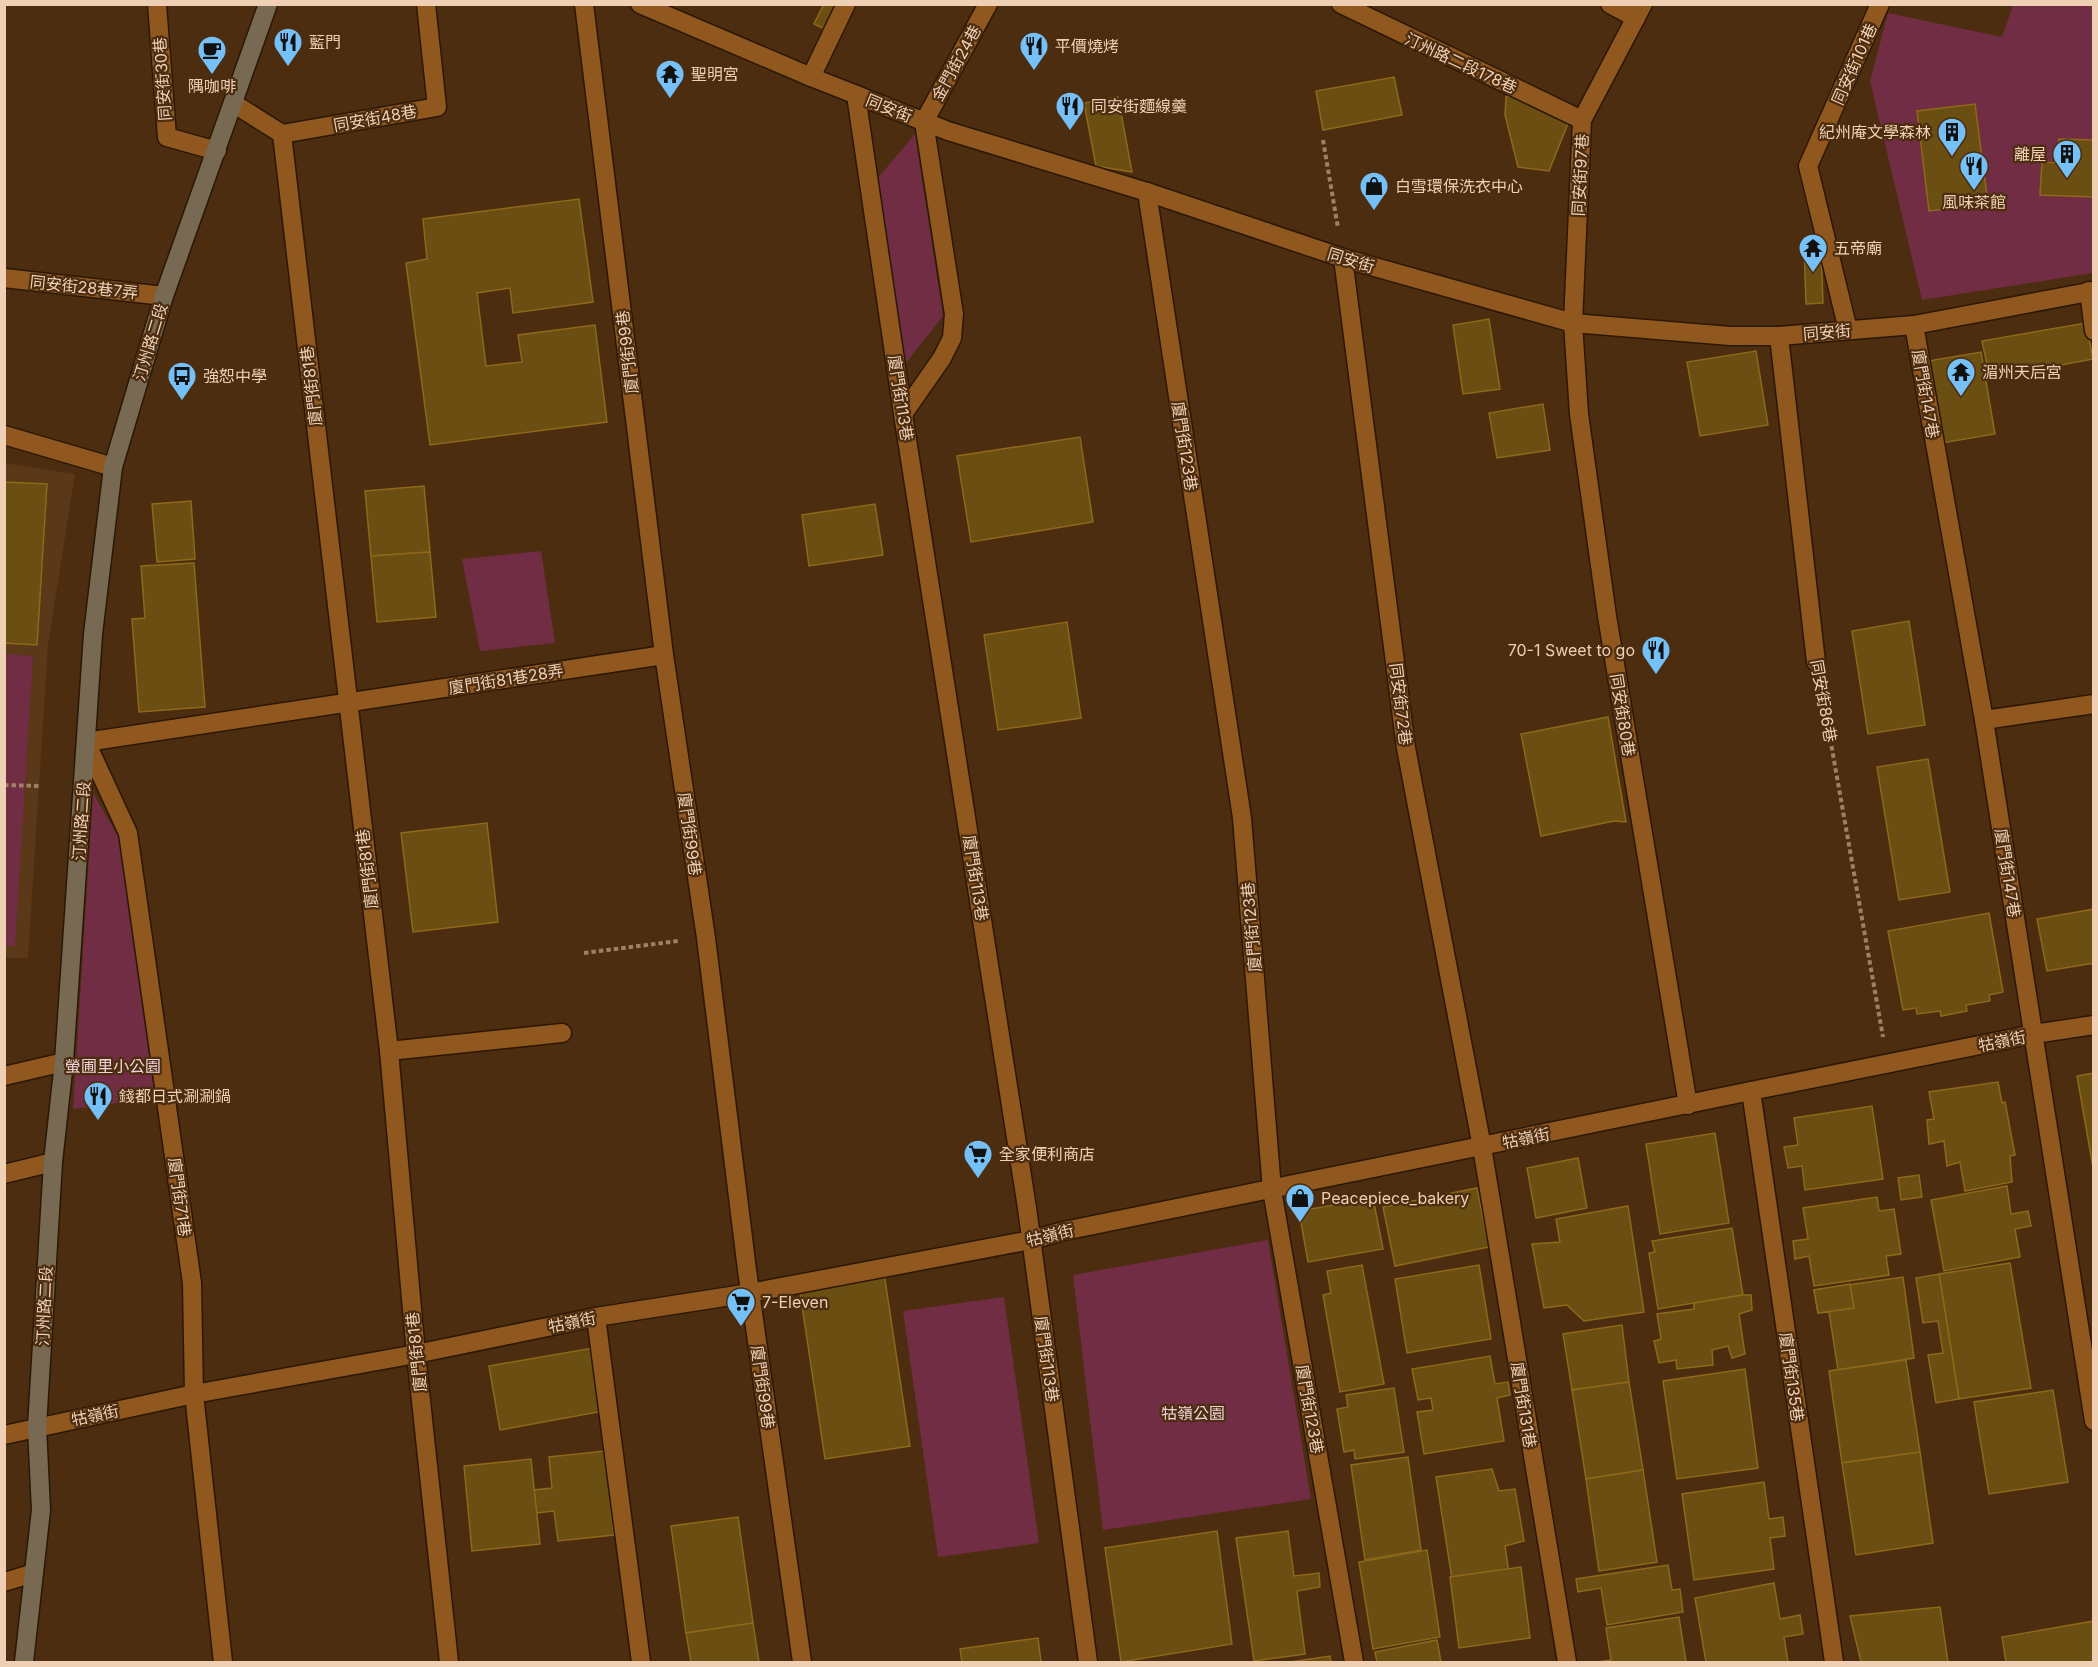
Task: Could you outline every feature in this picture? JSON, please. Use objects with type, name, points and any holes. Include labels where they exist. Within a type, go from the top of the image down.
[{"type":"street","name":"同安街30巷","points":[[157,4],[167,137],[217,151]]},
{"type":"street","name":"汀州路二段","points":[[24,1662],[41,1510],[37,1427],[53,1162],[64,1062],[93,634],[113,467],[164,296],[268,4]]},
{"type":"street","name":"同安街48巷","points":[[282,134],[437,107],[426,4]]},
{"type":"street","name":"廈門街99巷","points":[[584,4],[664,655],[706,938],[750,1293],[802,1662]]},
{"type":"street","name":"同安街","points":[[640,4],[657,9],[812,77],[924,122],[1147,192],[1343,258],[1573,323],[1730,336],[1779,336],[1914,325],[2091,291]]},
{"type":"street","points":[[812,77],[846,4]]},
{"type":"street","name":"金門街24巷","points":[[924,122],[988,4]]},
{"type":"street","name":"汀州路二段178巷","points":[[1341,4],[1371,11],[1582,120]]},
{"type":"street","points":[[1610,4],[1640,11]]},
{"type":"street","name":"同安街101巷","points":[[1848,330],[1808,166],[1880,4]]},
{"type":"street","name":"同安街97巷","points":[[1573,323],[1582,120],[1640,11]]},
{"type":"street","name":"廈門街113巷","points":[[856,95],[1031,1240],[1088,1662]]},
{"type":"street","points":[[233,103],[282,134]]},
{"type":"street","points":[[903,414],[942,358],[952,338],[954,314],[924,122]]},
{"type":"street","name":"廈門街81巷","points":[[282,134],[389,1051],[416,1354],[449,1662]]},
{"type":"street","name":"廈門街123巷","points":[[1147,192],[1242,818],[1272,1190],[1354,1662]]},
{"type":"street","name":"同安街72巷","points":[[1343,258],[1406,748],[1482,1147]]},
{"type":"street","name":"同安街28巷7弄","points":[[4,278],[164,296]]},
{"type":"street","points":[[2091,291],[2094,331]]},
{"type":"street","name":"同安街80巷","points":[[1573,323],[1579,414],[1607,616],[1688,1105]]},
{"type":"street","name":"廈門街147巷","points":[[1914,325],[1984,720],[2094,1421]]},
{"type":"street","name":"同安街86巷","points":[[1779,336],[1816,662]]},
{"type":"street","points":[[4,435],[113,467]]},
{"type":"street","name":"廈門街81巷28弄","points":[[86,742],[664,655]]},
{"type":"street","points":[[1984,720],[2094,704]]},
{"type":"street","name":"廈門街71巷","points":[[86,742],[128,833],[192,1282],[194,1394],[223,1662]]},
{"type":"street","name":"牯嶺街","points":[[4,1435],[194,1394],[416,1354],[596,1317],[750,1293],[1031,1240],[1064,1231],[1751,1091],[2034,1034],[2094,1025]]},
{"type":"street","points":[[389,1051],[562,1033]]},
{"type":"street","points":[[4,1076],[64,1062]]},
{"type":"street","name":"廈門街135巷","points":[[1751,1091],[1834,1662]]},
{"type":"street","name":"廈門街131巷","points":[[1482,1147],[1567,1662]]},
{"type":"street","points":[[4,1174],[53,1162]]},
{"type":"street","points":[[596,1317],[641,1662]]},
{"type":"street","points":[[4,1582],[34,1573]]},
{"type":"path","points":[[1323,140],[1343,258]]},
{"type":"path","name":"同安街86巷","points":[[1816,662],[1888,1064]]},
{"type":"path","points":[[4,785],[40,786]]},
{"type":"path","points":[[584,953],[706,938]]},
{"type":"shaded area","points":[[4,463],[75,474],[48,645],[28,958],[4,958]]},
{"type":"green space","points":[[2013,5],[2093,5],[2093,273],[1922,300],[1870,81],[1888,13],[2002,37]]},
{"type":"green space","points":[[915,134],[943,316],[905,364],[877,179]]},
{"type":"green space","points":[[541,551],[555,643],[480,651],[462,559]]},
{"type":"green space","points":[[5,654],[33,656],[15,946],[5,946]]},
{"type":"green space","name":"螢圃里小公園","points":[[93,793],[119,838],[155,1098],[73,1109]]},
{"type":"green space","name":"牯嶺公園","points":[[1268,1240],[1311,1499],[1103,1530],[1073,1275]]},
{"type":"green space","points":[[1004,1297],[1039,1543],[938,1557],[903,1311]]},
{"type":"building","points":[[824,4],[841,4],[829,31],[814,24]]},
{"type":"building","points":[[1394,77],[1402,115],[1323,130],[1316,91]]},
{"type":"building","points":[[1522,88],[1571,116],[1549,171],[1518,167],[1505,115],[1506,97]]},
{"type":"building","points":[[1118,97],[1132,172],[1096,166],[1084,103]]},
{"type":"building","name":"紀州庵文學森林","points":[[1975,104],[1988,204],[1929,211],[1917,111]]},
{"type":"building","name":"離屋","points":[[2059,139],[2094,140],[2094,197],[2040,195],[2042,162],[2058,163]]},
{"type":"building","points":[[579,199],[593,302],[513,313],[510,288],[477,293],[486,366],[522,362],[518,335],[595,325],[607,422],[430,445],[406,263],[427,259],[423,219]]},
{"type":"building","name":"五帝廟","points":[[1804,245],[1821,245],[1823,303],[1806,304]]},
{"type":"building","points":[[1489,319],[1500,389],[1463,394],[1453,325]]},
{"type":"building","points":[[2086,323],[2093,359],[1990,379],[1982,341]]},
{"type":"building","points":[[1756,351],[1768,425],[1700,436],[1687,362]]},
{"type":"building","name":"湄州天后宮","points":[[1981,352],[1995,434],[1942,443],[1928,361]]},
{"type":"building","points":[[1543,404],[1550,450],[1497,458],[1489,413]]},
{"type":"building","points":[[1080,437],[1093,522],[971,542],[957,456]]},
{"type":"building","points":[[4,482],[47,484],[37,645],[4,643]]},
{"type":"building","points":[[424,486],[430,552],[371,556],[365,491]]},
{"type":"building","points":[[191,501],[195,559],[157,562],[152,504]]},
{"type":"building","points":[[875,504],[883,555],[809,566],[802,515]]},
{"type":"building","points":[[430,552],[436,617],[377,622],[371,556]]},
{"type":"building","points":[[194,563],[205,707],[139,712],[132,619],[145,618],[141,566]]},
{"type":"building","points":[[1909,621],[1925,725],[1868,734],[1852,631]]},
{"type":"building","points":[[1067,622],[1081,718],[998,730],[984,635]]},
{"type":"building","points":[[1608,717],[1626,822],[1614,821],[1541,836],[1521,734]]},
{"type":"building","points":[[1928,759],[1950,892],[1899,900],[1877,767]]},
{"type":"building","points":[[487,823],[498,922],[413,932],[401,833]]},
{"type":"building","points":[[2094,909],[2094,963],[2047,971],[2037,919]]},
{"type":"building","points":[[1989,913],[2003,992],[1989,995],[1990,1001],[1966,1005],[1967,1011],[1941,1016],[1940,1011],[1917,1014],[1916,1008],[1903,1010],[1888,931]]},
{"type":"building","points":[[2094,1073],[2094,1173],[2077,1076]]},
{"type":"building","points":[[1998,1082],[2002,1103],[2005,1102],[2015,1155],[2010,1156],[2012,1182],[1965,1191],[1960,1162],[1947,1166],[1944,1141],[1929,1144],[1927,1120],[1934,1119],[1929,1092]]},
{"type":"building","points":[[1872,1106],[1883,1179],[1805,1190],[1802,1166],[1788,1168],[1784,1147],[1798,1145],[1794,1118]]},
{"type":"building","points":[[1715,1133],[1729,1223],[1660,1234],[1646,1144]]},
{"type":"building","points":[[1578,1158],[1587,1208],[1536,1218],[1527,1168]]},
{"type":"building","points":[[1919,1175],[1922,1197],[1901,1200],[1898,1178]]},
{"type":"building","points":[[2007,1186],[2011,1214],[2028,1211],[2031,1226],[2015,1229],[2020,1257],[1944,1271],[1931,1200]]},
{"type":"building","points":[[1477,1188],[1489,1247],[1395,1266],[1383,1207]]},
{"type":"building","points":[[1877,1197],[1879,1211],[1894,1209],[1901,1254],[1886,1256],[1889,1275],[1814,1286],[1809,1256],[1795,1259],[1793,1241],[1808,1239],[1803,1208]]},
{"type":"building","points":[[1373,1198],[1383,1249],[1308,1262],[1299,1211]]},
{"type":"building","points":[[1628,1206],[1644,1312],[1584,1321],[1567,1305],[1544,1308],[1532,1244],[1560,1242],[1556,1219]]},
{"type":"building","points":[[1732,1228],[1743,1295],[1658,1309],[1649,1253],[1655,1252],[1652,1241]]},
{"type":"building","points":[[2010,1263],[2031,1388],[1959,1399],[1939,1274]]},
{"type":"building","points":[[1362,1265],[1384,1384],[1340,1392],[1323,1295],[1331,1293],[1327,1271]]},
{"type":"building","points":[[1479,1265],[1491,1339],[1407,1353],[1395,1279]]},
{"type":"building","points":[[883,1266],[910,1446],[825,1459],[798,1279]]},
{"type":"building","points":[[1939,1274],[1959,1399],[1936,1403],[1928,1355],[1943,1353],[1938,1321],[1923,1323],[1916,1278]]},
{"type":"building","points":[[1903,1277],[1914,1358],[1838,1370],[1829,1312],[1818,1313],[1814,1290]]},
{"type":"building","points":[[1850,1284],[1854,1308],[1818,1313],[1814,1290]]},
{"type":"building","points":[[1751,1295],[1752,1310],[1739,1314],[1745,1354],[1732,1358],[1728,1346],[1712,1350],[1713,1365],[1677,1369],[1676,1360],[1659,1363],[1654,1341],[1661,1339],[1657,1314],[1694,1309],[1694,1303]]},
{"type":"building","points":[[1622,1325],[1629,1382],[1572,1390],[1563,1334]]},
{"type":"building","points":[[593,1348],[604,1411],[500,1430],[489,1366]]},
{"type":"building","points":[[1490,1356],[1495,1384],[1508,1382],[1510,1395],[1497,1398],[1504,1441],[1424,1454],[1417,1412],[1433,1410],[1431,1398],[1418,1400],[1412,1369]]},
{"type":"building","points":[[1906,1360],[1920,1452],[1842,1463],[1829,1371]]},
{"type":"building","points":[[1745,1369],[1758,1468],[1677,1479],[1663,1381]]},
{"type":"building","points":[[1629,1382],[1643,1470],[1586,1479],[1572,1390]]},
{"type":"building","points":[[1394,1388],[1404,1452],[1355,1459],[1354,1450],[1344,1452],[1337,1409],[1348,1407],[1346,1395]]},
{"type":"building","points":[[2053,1390],[2068,1482],[1989,1494],[1974,1402]]},
{"type":"building","points":[[605,1451],[614,1535],[558,1541],[554,1511],[536,1513],[534,1490],[552,1488],[549,1457]]},
{"type":"building","points":[[1920,1452],[1933,1543],[1856,1555],[1842,1463]]},
{"type":"building","points":[[1408,1457],[1421,1550],[1365,1560],[1351,1465]]},
{"type":"building","points":[[531,1459],[540,1544],[472,1551],[464,1466]]},
{"type":"building","points":[[1492,1469],[1499,1491],[1515,1489],[1524,1541],[1505,1546],[1509,1573],[1452,1579],[1436,1477]]},
{"type":"building","points":[[1643,1470],[1657,1562],[1599,1571],[1586,1479]]},
{"type":"building","points":[[1764,1482],[1769,1519],[1783,1517],[1785,1536],[1770,1538],[1774,1569],[1694,1580],[1682,1494]]},
{"type":"building","points":[[738,1517],[753,1623],[686,1633],[671,1526]]},
{"type":"building","points":[[1217,1531],[1232,1644],[1121,1662],[1105,1548]]},
{"type":"building","points":[[1288,1531],[1294,1576],[1319,1573],[1320,1587],[1297,1591],[1305,1654],[1254,1661],[1236,1538]]},
{"type":"building","points":[[1427,1550],[1440,1637],[1373,1649],[1359,1562]]},
{"type":"building","points":[[1668,1565],[1672,1590],[1680,1589],[1683,1612],[1607,1625],[1601,1588],[1578,1592],[1576,1579]]},
{"type":"building","points":[[1521,1567],[1530,1638],[1459,1648],[1450,1577]]},
{"type":"building","points":[[1774,1583],[1780,1619],[1800,1615],[1803,1634],[1784,1637],[1788,1662],[1706,1662],[1695,1598]]},
{"type":"building","points":[[1940,1607],[1948,1662],[1861,1662],[1850,1616]]},
{"type":"building","points":[[1679,1617],[1686,1662],[1597,1662],[1611,1660],[1606,1628]]},
{"type":"building","points":[[2094,1621],[2094,1662],[2006,1662],[2002,1637]]},
{"type":"building","points":[[753,1623],[759,1662],[691,1662],[686,1633]]},
{"type":"building","points":[[1038,1638],[1041,1662],[962,1662],[960,1649]]},
{"type":"building","points":[[1437,1640],[1441,1662],[1377,1662],[1375,1652]]},
{"type":"building","points":[[1330,1656],[1331,1662],[1290,1662]]},
{"type":"place","name":"藍門","points":[[288,68]]},
{"type":"place","name":"平價燒烤","points":[[1034,72]]},
{"type":"place","name":"隅咖啡","points":[[212,76]]},
{"type":"place","name":"聖明宮","points":[[670,100]]},
{"type":"place","name":"同安街麵線羹","points":[[1070,132]]},
{"type":"place","name":"紀州庵文學森林","points":[[1952,158]]},
{"type":"place","name":"離屋","points":[[2067,180]]},
{"type":"place","name":"風味茶館","points":[[1974,192]]},
{"type":"place","name":"白雪環保洗衣中心","points":[[1374,212]]},
{"type":"place","name":"五帝廟","points":[[1813,274]]},
{"type":"place","name":"湄州天后宮","points":[[1961,398]]},
{"type":"place","name":"強恕中學","points":[[182,402]]},
{"type":"place","name":"70-1 Sweet to go","points":[[1656,676]]},
{"type":"place","name":"錢都日式涮涮鍋","points":[[98,1122]]},
{"type":"place","name":"全家便利商店","points":[[978,1180]]},
{"type":"place","name":"Peacepiece_bakery","points":[[1300,1224]]},
{"type":"place","name":"7-Eleven","points":[[741,1328]]}]
